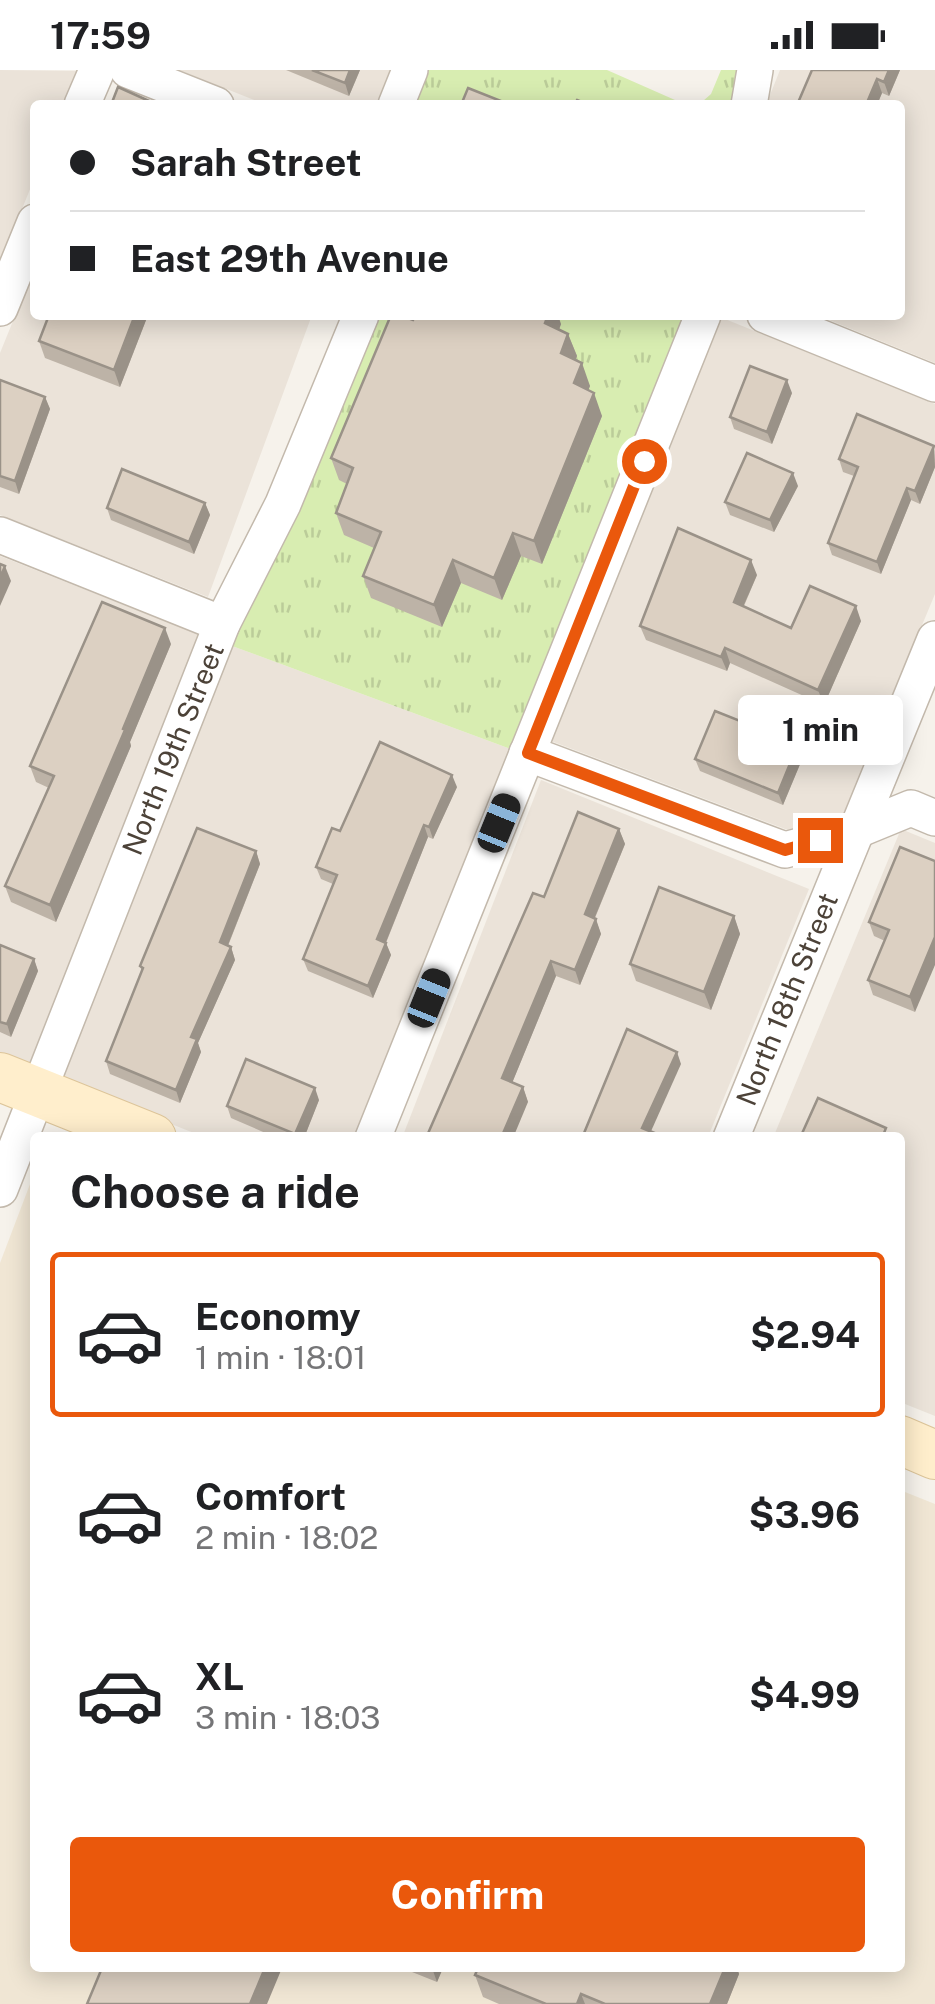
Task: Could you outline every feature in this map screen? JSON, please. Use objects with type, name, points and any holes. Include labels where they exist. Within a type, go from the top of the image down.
[{"type":"street","points":[[84,100],[96,70]]},
{"type":"street","points":[[128,70],[203,100]]},
{"type":"street","points":[[398,100],[410,70]]},
{"type":"street","points":[[750,100],[755,70]]},
{"type":"street","points":[[0,308],[30,234]]},
{"type":"street","name":"North 19th Street","points":[[0,1189],[18,1084],[222,624],[283,504],[359,320]]},
{"type":"street","points":[[375,1132],[700,320]]},
{"type":"street","points":[[777,320],[935,384]]},
{"type":"street","points":[[0,536],[222,624]]},
{"type":"street","name":"North 18th Street","points":[[734,1132],[935,638]]},
{"type":"street","points":[[528,753],[785,850],[855,831],[911,808],[935,818]]},
{"type":"street","points":[[18,1084],[137,1132]]},
{"type":"street","points":[[905,1442],[935,1455]]},
{"type":"shaded area","points":[[0,70],[78,71],[66,100],[30,100],[30,189],[0,263]]},
{"type":"shaded area","points":[[179,70],[392,70],[379,100],[254,100]]},
{"type":"shaded area","points":[[780,70],[935,70],[935,363],[829,320],[905,320],[905,100],[768,100]]},
{"type":"shaded area","points":[[30,279],[30,320],[310,320],[208,597],[0,515],[0,353]]},
{"type":"shaded area","points":[[719,320],[727,320],[935,404],[935,594],[843,815],[788,830],[551,741]]},
{"type":"shaded area","points":[[0,556],[200,635],[28,1067],[0,1056]]},
{"type":"shaded area","points":[[232,646],[511,749],[356,1132],[191,1132],[60,1080]]},
{"type":"shaded area","points":[[541,780],[809,889],[710,1132],[404,1132]]},
{"type":"shaded area","points":[[901,829],[935,843],[935,1416],[905,1404],[905,1132],[775,1132]]},
{"type":"shaded area","points":[[30,1184],[30,1972],[905,1972],[905,1492],[935,1504],[935,2004],[0,2004],[0,1263]]},
{"type":"green space","points":[[429,70],[607,70],[675,100],[416,100]]},
{"type":"green space","points":[[721,70],[738,70],[732,100],[704,100],[711,94]]},
{"type":"green space","points":[[376,320],[682,320],[511,749],[232,646]]},
{"type":"building","points":[[312,70],[350,70],[345,83]]},
{"type":"building","points":[[812,70],[889,70],[884,82],[877,79],[868,100],[799,100]]},
{"type":"building","points":[[118,87],[147,100],[113,100]]},
{"type":"building","points":[[468,88],[498,100],[463,100]]},
{"type":"building","points":[[47,320],[133,320],[114,370],[39,341]]},
{"type":"building","points":[[389,320],[546,320],[545,323],[568,334],[561,353],[582,363],[574,383],[594,393],[534,541],[513,533],[494,578],[453,560],[434,605],[363,576],[381,532],[336,513],[353,468],[331,458]]},
{"type":"building","points":[[750,366],[787,380],[767,432],[730,417]]},
{"type":"building","points":[[0,380],[45,397],[15,481],[0,476]]},
{"type":"building","points":[[857,414],[934,446],[915,491],[907,488],[877,562],[828,543],[858,467],[839,459]]},
{"type":"building","points":[[747,453],[793,473],[770,520],[725,502]]},
{"type":"building","points":[[122,469],[205,503],[189,542],[107,508]]},
{"type":"building","points":[[678,528],[751,560],[734,602],[791,628],[810,586],[856,606],[818,690],[725,648],[721,657],[640,626]]},
{"type":"building","points":[[102,602],[165,628],[50,905],[5,886],[54,776],[30,766]]},
{"type":"building","points":[[715,711],[798,744],[778,793],[695,759]]},
{"type":"building","points":[[380,742],[452,775],[429,827],[424,825],[377,939],[386,943],[368,986],[303,959],[337,875],[316,867],[332,828],[340,831]]},
{"type":"building","points":[[578,812],[619,829],[585,914],[596,919],[575,970],[551,961],[502,1078],[523,1087],[504,1132],[429,1132],[533,893],[544,897]]},
{"type":"building","points":[[197,828],[256,851],[220,942],[231,947],[191,1037],[197,1039],[176,1090],[106,1061]]},
{"type":"building","points":[[900,847],[935,861],[935,937],[910,997],[868,980],[889,930],[869,922]]},
{"type":"building","points":[[659,887],[734,916],[704,992],[630,964]]},
{"type":"building","points":[[0,945],[34,959],[7,1024],[0,1022]]},
{"type":"building","points":[[627,1029],[677,1052],[642,1128],[652,1132],[584,1132]]},
{"type":"building","points":[[246,1059],[315,1088],[296,1132],[227,1106]]},
{"type":"building","points":[[818,1098],[886,1128],[884,1132],[803,1132]]},
{"type":"building","points":[[100,1972],[263,1972],[250,2004],[87,2004]]},
{"type":"building","points":[[723,1972],[710,2004],[605,2004],[581,1994],[577,2004],[546,2004],[475,1975]]},
{"type":"route","points":[[644,461],[528,753],[785,850],[820,840]]}]
